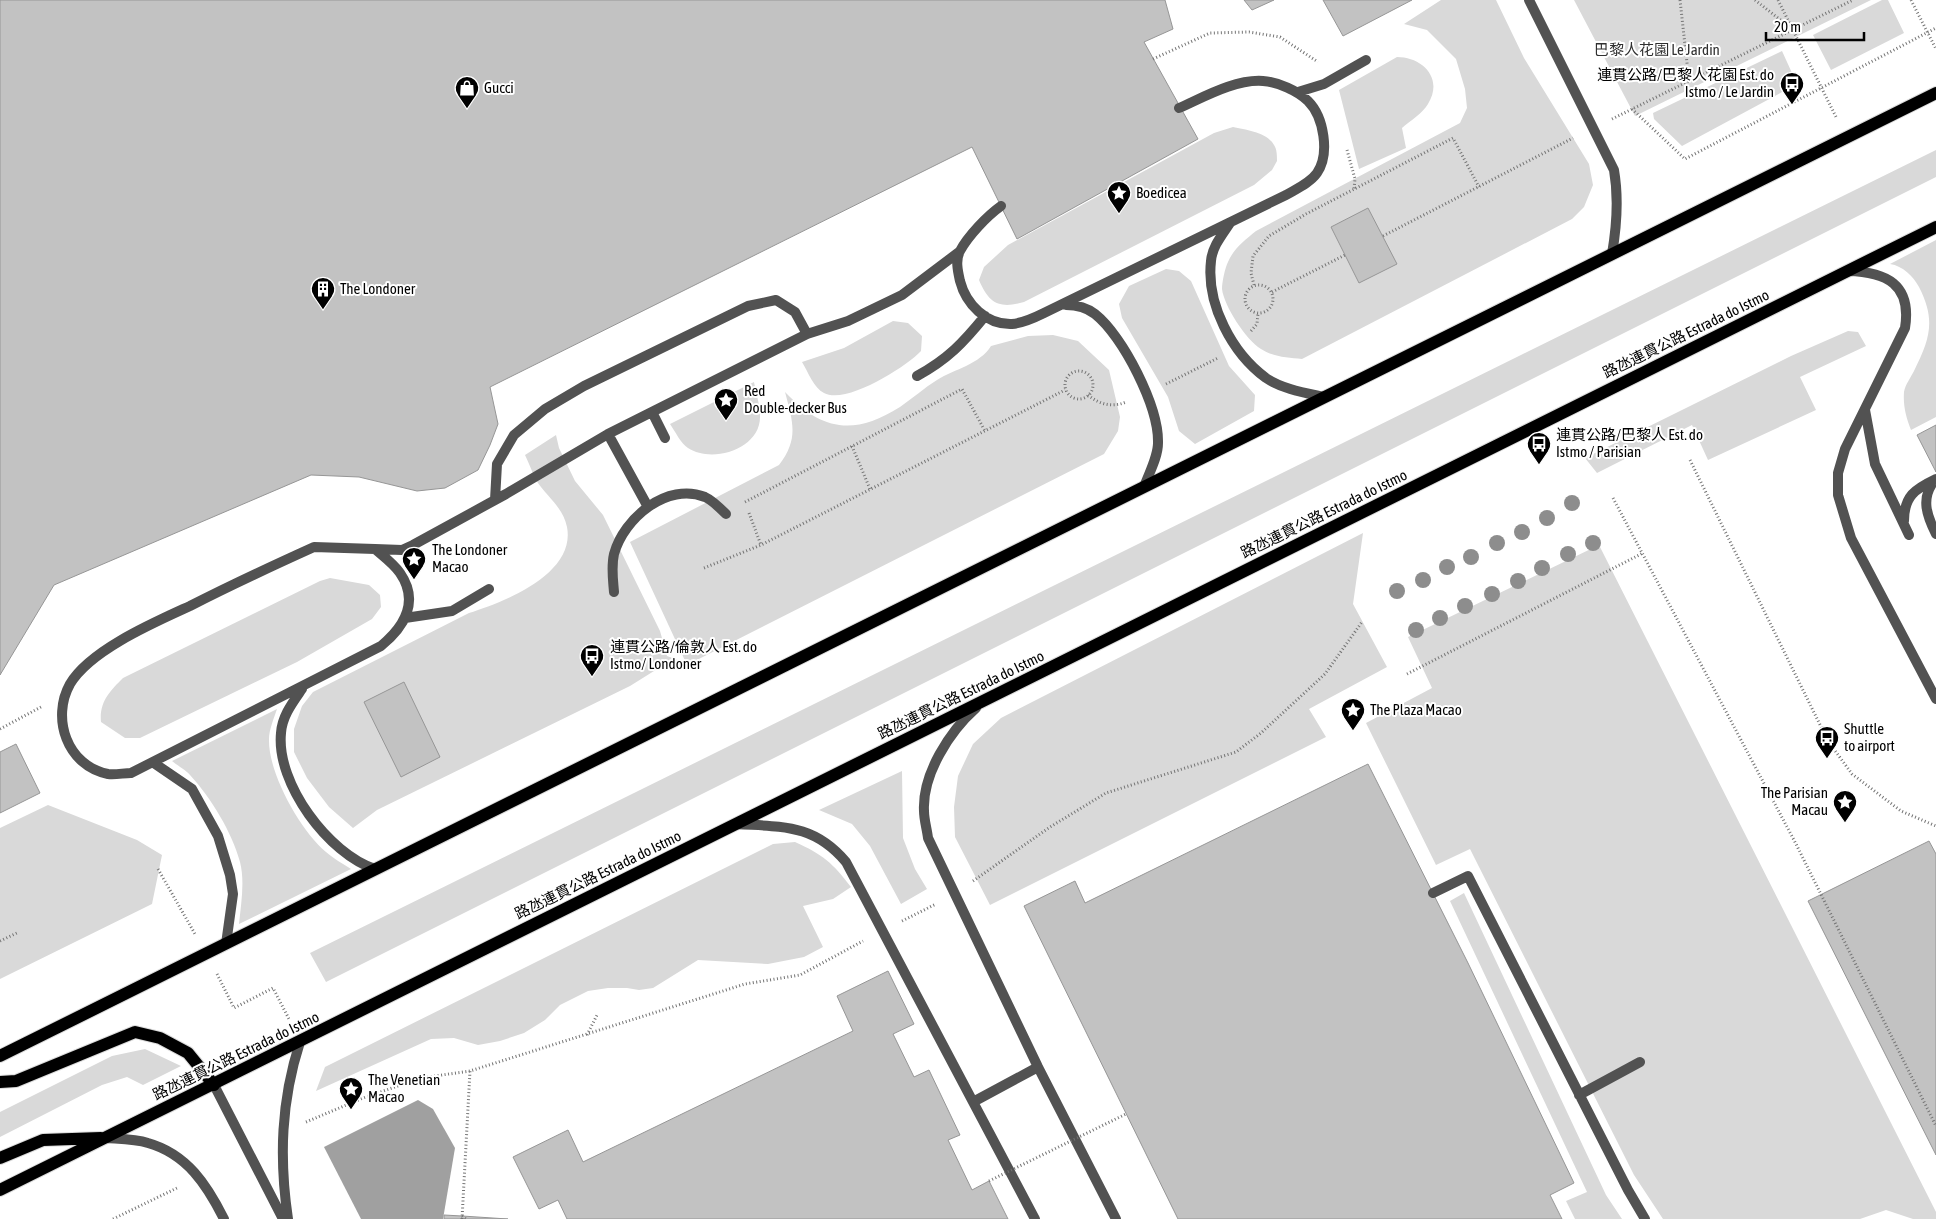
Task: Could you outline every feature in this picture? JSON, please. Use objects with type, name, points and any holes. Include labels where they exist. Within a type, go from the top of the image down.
[{"type":"main road","points":[[0,1056],[1936,93]]},
{"type":"main road","name":"路氹連貫公路 Estrada do Istmo","points":[[0,1190],[1936,228]]},
{"type":"main road","points":[[0,1082],[16,1080],[135,1032],[160,1038],[188,1053],[214,1085]]},
{"type":"main road","points":[[0,1158],[43,1140],[106,1138]]},
{"type":"lane","points":[[1529,0],[1614,170],[1618,196],[1617,225],[1612,254]]},
{"type":"lane","points":[[1298,92],[1324,84],[1366,60]]},
{"type":"lane","points":[[959,252],[957,269],[969,302],[992,321],[1012,324],[1026,321],[1230,223],[1305,184],[1316,175],[1322,164],[1324,147],[1322,130],[1310,103],[1298,92],[1263,81],[1219,90],[1180,108]]},
{"type":"lane","points":[[375,549],[400,571],[407,585],[410,598],[405,618],[396,634],[381,646],[154,763],[131,773],[108,774],[89,766],[72,750],[62,732],[61,705],[70,683],[93,659],[133,633],[258,572],[314,548],[375,549],[402,550],[490,503],[608,434],[807,334],[848,321],[902,295],[959,252],[990,214],[1001,206]]},
{"type":"lane","points":[[1230,223],[1217,241],[1211,260],[1212,296],[1226,329],[1237,349],[1268,379],[1301,392],[1324,397]]},
{"type":"lane","points":[[1848,271],[1872,272],[1892,280],[1906,305],[1905,328],[1845,449],[1838,473],[1840,503],[1851,538],[1936,698]]},
{"type":"lane","points":[[490,503],[497,464],[514,435],[545,409],[584,386],[748,306],[776,300],[795,312],[807,334]]},
{"type":"lane","points":[[1060,306],[1079,305],[1094,313],[1121,346],[1146,394],[1159,444],[1144,487]]},
{"type":"lane","points":[[917,376],[940,363],[961,345],[985,316]]},
{"type":"lane","points":[[1865,410],[1875,464],[1909,535]]},
{"type":"lane","points":[[652,412],[665,438]]},
{"type":"lane","points":[[608,434],[648,507]]},
{"type":"lane","points":[[1904,525],[1904,506],[1910,496],[1921,486],[1936,479]]},
{"type":"lane","points":[[1936,479],[1929,488],[1926,502],[1927,516],[1936,534]]},
{"type":"lane","points":[[614,592],[612,570],[615,552],[637,515],[648,507],[683,492],[706,497],[726,514]]},
{"type":"lane","points":[[405,618],[452,610],[489,589]]},
{"type":"lane","points":[[304,686],[289,706],[280,732],[284,762],[306,812],[341,851],[360,864],[376,869]]},
{"type":"lane","points":[[982,702],[964,719],[940,756],[928,780],[924,810],[928,838],[1038,1068],[1116,1219]]},
{"type":"lane","points":[[154,763],[192,789],[218,836],[230,875],[233,894],[226,944]]},
{"type":"lane","points":[[737,824],[810,832],[834,848],[846,862],[1035,1219]]},
{"type":"lane","points":[[1433,893],[1468,876],[1579,1095],[1645,1219]]},
{"type":"lane","points":[[288,1219],[282,1159],[283,1134],[289,1075],[300,1042]]},
{"type":"lane","points":[[1579,1095],[1640,1062]]},
{"type":"lane","points":[[973,1102],[1038,1068]]},
{"type":"lane","points":[[214,1085],[283,1219]]},
{"type":"lane","points":[[106,1138],[147,1143],[175,1155],[200,1177],[224,1219]]},
{"type":"path","points":[[1680,0],[1689,81]]},
{"type":"path","points":[[1755,0],[1793,30]]},
{"type":"path","points":[[1778,0],[1846,138]]},
{"type":"path","points":[[1383,236],[1593,127],[1853,0]]},
{"type":"path","points":[[1911,0],[1936,49]]},
{"type":"path","points":[[1632,109],[1685,159],[1936,28]]},
{"type":"path","points":[[1254,285],[1251,273],[1254,256],[1269,236],[1306,214],[1453,138],[1479,187]]},
{"type":"path","points":[[1272,292],[1345,255]]},
{"type":"path","points":[[1254,285],[1265,285],[1272,292],[1273,302],[1268,310],[1258,313],[1250,309],[1246,300],[1247,291],[1254,285]]},
{"type":"path","points":[[1073,372],[1084,372],[1092,380],[1092,391],[1084,398],[1073,398],[1066,390],[1066,379],[1073,372]]},
{"type":"path","points":[[761,546],[745,502],[962,389],[985,431]]},
{"type":"path","points":[[704,568],[761,546],[1066,390]]},
{"type":"path","points":[[852,446],[870,489]]},
{"type":"path","points":[[1690,460],[1828,741],[1852,774],[1901,811],[1936,826]]},
{"type":"path","points":[[1613,498],[1795,842],[1936,1126]]},
{"type":"path","points":[[1407,674],[1643,553]]},
{"type":"path","points":[[955,894],[1050,827],[1106,793],[1236,752],[1261,733],[1325,674],[1362,622]]},
{"type":"path","points":[[0,729],[66,693]]},
{"type":"path","points":[[0,941],[19,932]]},
{"type":"path","points":[[283,1134],[321,1114],[413,1081],[470,1071],[746,984],[800,975],[837,954]]},
{"type":"path","points":[[586,1035],[597,1014]]},
{"type":"path","points":[[466,1219],[462,1218],[470,1071]]},
{"type":"path","points":[[989,1181],[1126,1114]]},
{"type":"path","points":[[113,1219],[200,1177]]},
{"type":"green space","points":[[1441,0],[1496,0],[1524,58],[1589,164],[1593,185],[1584,207],[1572,219],[1302,359],[1270,354],[1255,345],[1243,331],[1227,304],[1222,289],[1230,257],[1256,231],[1460,123],[1467,108],[1465,89],[1456,59],[1427,30],[1404,24]]},
{"type":"green space","name":"巴黎人花園 Le Jardin","points":[[1574,0],[1871,0],[1635,116]]},
{"type":"green space","points":[[1882,0],[1888,0],[1904,33],[1831,70],[1813,35]]},
{"type":"green space","points":[[1782,51],[1797,84],[1682,146],[1654,119],[1653,113]]},
{"type":"green space","points":[[1397,57],[1415,61],[1428,71],[1432,78],[1432,95],[1423,111],[1402,128],[1406,148],[1359,169],[1339,90]]},
{"type":"green space","points":[[1233,127],[1261,134],[1271,141],[1276,148],[1277,161],[1272,170],[1254,185],[1024,302],[1008,305],[996,303],[987,295],[979,280],[984,267],[1008,245],[1214,133]]},
{"type":"green space","points":[[1936,150],[1936,177],[326,982],[310,953]]},
{"type":"green space","points":[[1936,240],[1936,417],[1911,430],[1905,411],[1904,392],[1927,339],[1929,329],[1928,310],[1919,287],[1911,275],[1903,269],[1890,264]]},
{"type":"green space","points":[[1166,269],[1179,271],[1191,281],[1229,366],[1255,395],[1254,411],[1195,444],[1179,431],[1168,397],[1122,318],[1119,304],[1129,286]]},
{"type":"green space","points":[[893,321],[908,323],[922,336],[921,351],[903,366],[875,383],[860,389],[846,394],[834,395],[820,391],[802,362],[844,348]]},
{"type":"green space","points":[[1848,331],[1858,332],[1866,346],[1800,377],[1816,410],[1708,460],[1692,425],[1597,473],[1585,458],[1791,356]]},
{"type":"green space","points":[[1053,335],[1078,341],[1109,370],[1120,417],[1118,431],[1104,454],[687,665],[630,542],[779,465],[790,447],[792,438],[792,421],[785,392],[812,415],[826,422],[839,425],[853,425],[868,422],[900,407],[937,380],[974,362],[991,346],[1028,336]]},
{"type":"green space","points":[[754,382],[760,416],[758,428],[753,437],[744,445],[722,454],[710,454],[698,453],[683,444],[670,424]]},
{"type":"green space","points":[[556,435],[559,448],[575,481],[603,515],[660,631],[667,656],[678,660],[662,666],[630,686],[377,810],[353,828],[329,807],[307,778],[294,752],[294,729],[302,706],[313,692],[469,613],[500,602],[518,593],[534,584],[549,572],[560,559],[567,544],[567,527],[562,513],[536,480],[525,455]]},
{"type":"green space","points":[[1363,533],[1353,604],[1387,667],[1309,709],[1326,737],[990,905],[955,837],[954,807],[958,776],[973,744],[1001,718]]},
{"type":"green space","points":[[1599,545],[1936,1212],[1936,1219],[1913,1219],[1886,1210],[1860,1219],[1663,1219],[1634,1175],[1470,849],[1436,865],[1366,723],[1432,688],[1408,637]]},
{"type":"green space","points":[[330,578],[369,585],[380,595],[381,607],[372,619],[297,662],[140,738],[125,738],[101,722],[102,709],[106,697],[123,678],[320,581]]},
{"type":"green space","points":[[277,709],[269,739],[270,753],[287,800],[296,816],[316,842],[329,854],[351,869],[239,924],[242,877],[240,862],[232,839],[206,794],[188,773],[172,761]]},
{"type":"green space","points":[[902,771],[903,838],[915,869],[927,889],[901,904],[870,846],[852,824],[819,810]]},
{"type":"green space","points":[[48,805],[137,840],[162,855],[152,904],[0,979],[0,828]]},
{"type":"green space","points":[[795,842],[826,860],[851,887],[833,899],[803,906],[823,947],[804,957],[768,964],[698,960],[653,988],[639,990],[608,988],[588,991],[560,1005],[545,1020],[524,1033],[500,1041],[478,1045],[454,1038],[431,1039],[316,1091],[325,1067],[773,844]]},
{"type":"green space","points":[[1464,893],[1606,1195],[1622,1219],[1575,1219],[1566,1201],[1587,1192],[1450,901]]},
{"type":"green space","points":[[145,1049],[181,1066],[143,1085],[127,1077],[102,1085],[0,1137],[0,1112],[112,1056]]},
{"type":"shaded area","points":[[418,1100],[433,1109],[455,1148],[443,1219],[361,1219],[324,1147]]},
{"type":"building","name":"The Londoner","points":[[0,0],[1165,0],[1173,29],[1144,42],[1198,139],[1017,239],[972,147],[490,387],[498,424],[490,445],[478,470],[445,488],[417,491],[359,477],[311,475],[54,585],[0,675]]},
{"type":"building","points":[[1244,0],[1274,0],[1252,10]]},
{"type":"building","points":[[1323,0],[1412,0],[1343,36]]},
{"type":"building","points":[[1368,208],[1397,264],[1359,283],[1331,227]]},
{"type":"building","points":[[1936,425],[1936,472],[1917,435]]},
{"type":"building","points":[[404,682],[440,757],[401,777],[364,702]]},
{"type":"building","points":[[16,744],[40,793],[0,813],[0,752]]},
{"type":"building","points":[[1368,764],[1468,963],[1574,1183],[1550,1195],[1562,1219],[1178,1219],[1024,906],[1075,881],[1085,903]]},
{"type":"building","points":[[1929,841],[1936,854],[1936,1155],[1808,901]]},
{"type":"building","points":[[888,971],[914,1024],[893,1034],[914,1077],[929,1070],[960,1135],[948,1140],[972,1190],[989,1181],[1008,1219],[567,1219],[558,1200],[539,1209],[513,1157],[568,1130],[583,1162],[853,1031],[837,996]]},
{"type":"building","points":[[444,1215],[462,1216],[508,1219],[444,1219]]},
{"type":"place","name":"連貫公路/巴黎人花園 Est. do Istmo / Le Jardin","points":[[1792,105]]},
{"type":"place","name":"Gucci","points":[[467,109]]},
{"type":"place","name":"Boedicea","points":[[1119,214]]},
{"type":"place","name":"The Londoner","points":[[323,310]]},
{"type":"place","name":"Red Double-decker Bus","points":[[726,421]]},
{"type":"place","name":"連貫公路/巴黎人 Est. do Istmo / Parisian","points":[[1539,465]]},
{"type":"place","name":"The Londoner Macao","points":[[414,580]]},
{"type":"place","name":"連貫公路/倫敦人 Est. do Istmo/ Londoner","points":[[592,677]]},
{"type":"place","name":"The Plaza Macao","points":[[1353,731]]},
{"type":"place","name":"Shuttle to airport","points":[[1827,759]]},
{"type":"place","name":"The Parisian Macau","points":[[1845,823]]},
{"type":"place","name":"The Venetian Macao","points":[[351,1110]]}]
